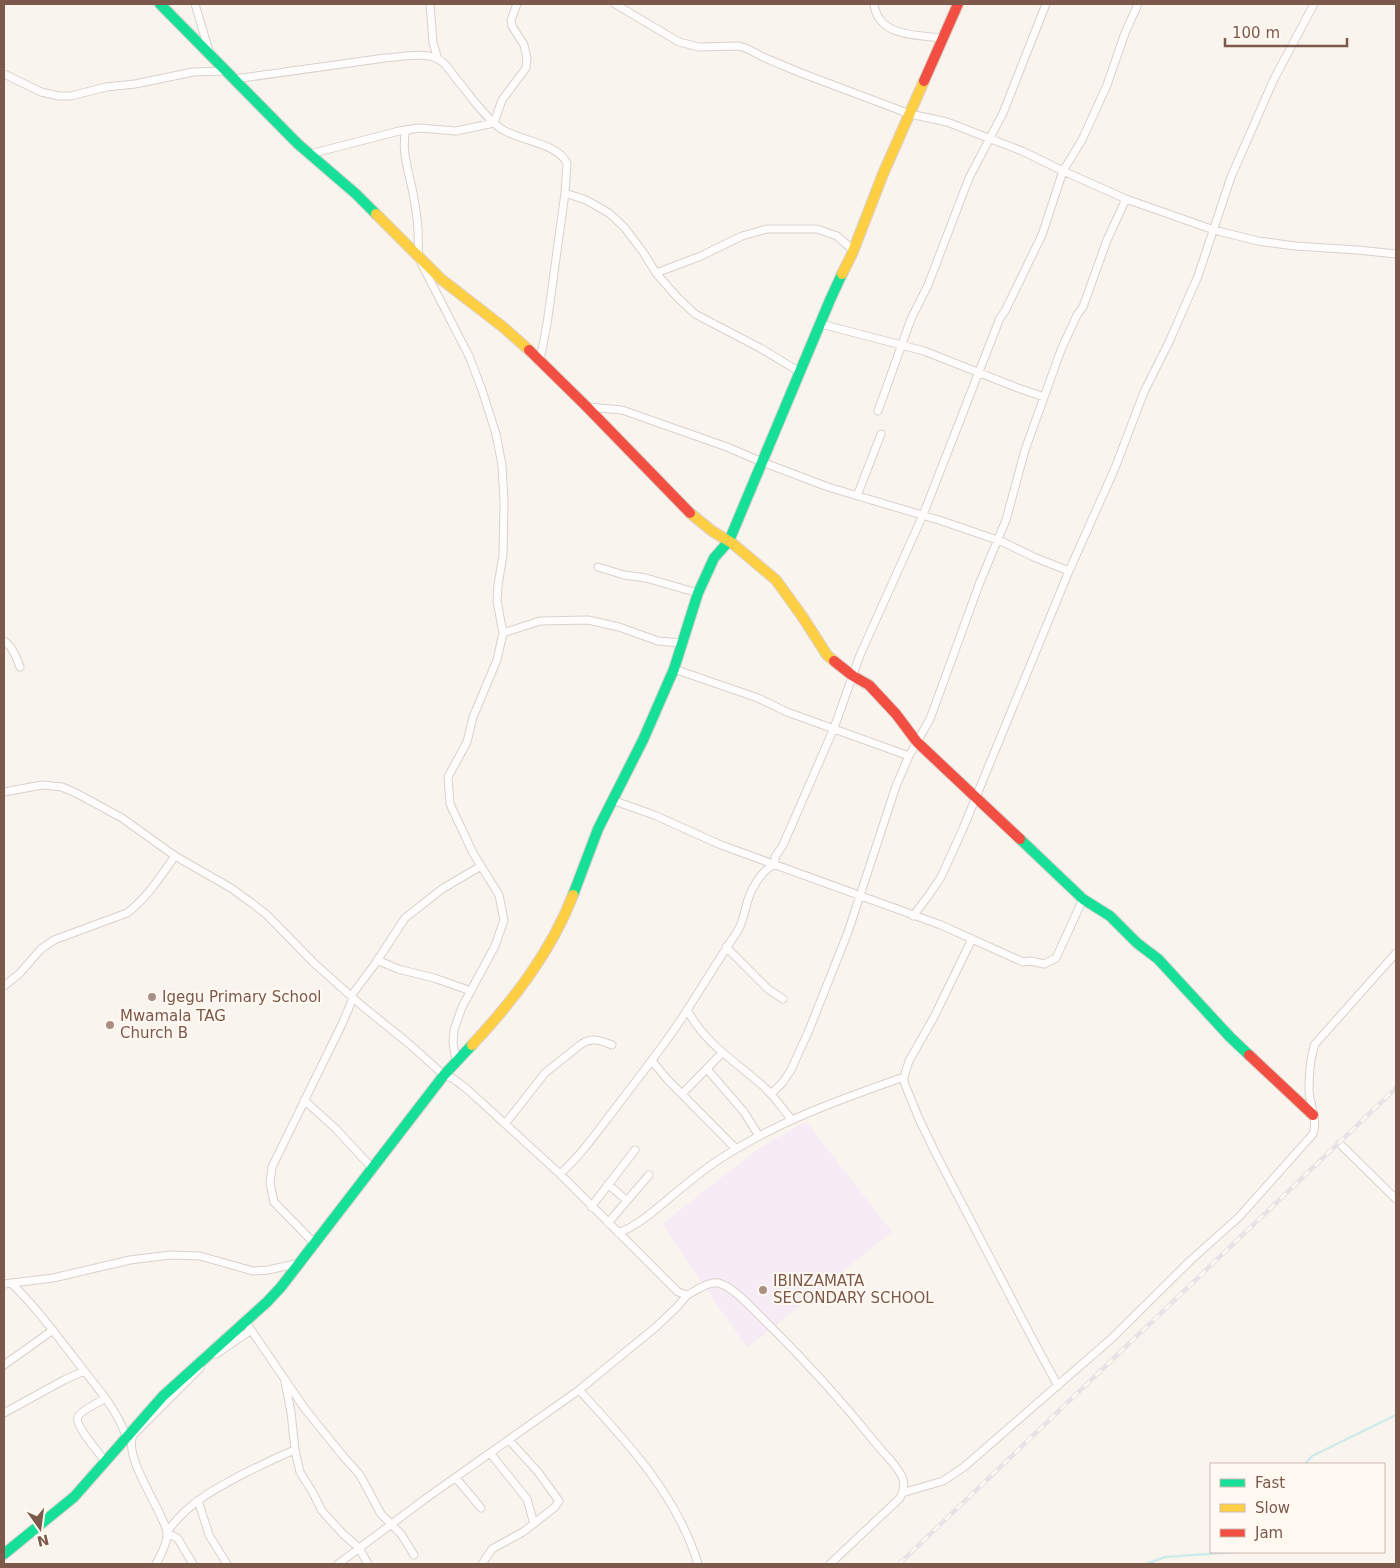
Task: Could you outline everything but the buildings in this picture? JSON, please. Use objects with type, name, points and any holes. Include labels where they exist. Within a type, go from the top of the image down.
[{"type":"street","points":[[160,4],[310,154],[356,194],[418,258],[441,279],[503,327],[540,360],[675,499],[700,522],[729,541],[776,580],[802,616],[827,656],[853,676],[869,685],[896,714],[917,742],[1082,899],[1110,916],[1137,943],[1158,958],[1223,1030],[1313,1115]]},
{"type":"street","points":[[195,4],[209,52]]},
{"type":"street","points":[[430,4],[433,43],[438,59]]},
{"type":"street","points":[[494,123],[502,100],[526,68],[527,58],[524,45],[512,26],[511,20],[517,4]]},
{"type":"street","points":[[614,4],[680,42],[699,47],[744,47],[801,73],[910,114],[947,122],[1022,151],[1126,199],[1214,230],[1258,241],[1295,246],[1396,254]]},
{"type":"street","points":[[874,4],[876,14],[890,29],[903,34],[943,38]]},
{"type":"street","points":[[156,1564],[166,1541],[167,1532],[133,1458],[131,1449],[132,1438],[210,1358],[249,1327],[444,1075],[483,1033],[536,966],[564,917],[612,800],[643,740],[674,669],[698,592],[714,558],[729,541],[853,250],[874,196],[958,4]]},
{"type":"street","points":[[878,412],[912,319],[928,285],[969,178],[1004,113],[1046,4]]},
{"type":"street","points":[[775,864],[775,858],[783,845],[834,728],[868,637],[923,515],[1000,318],[1042,235],[1063,171],[1082,140],[1107,85],[1116,55],[1138,4]]},
{"type":"street","points":[[913,916],[941,877],[962,831],[1069,571],[1115,468],[1144,392],[1198,276],[1231,177],[1274,79],[1314,4]]},
{"type":"street","points":[[4,74],[41,92],[65,96],[193,72],[232,75],[385,58],[424,56],[438,59],[445,64],[494,123],[512,134],[551,149],[565,159],[567,163],[566,193],[540,360]]},
{"type":"street","points":[[310,154],[406,130],[432,128],[456,131],[494,123]]},
{"type":"street","points":[[406,130],[404,140],[414,199],[419,244],[418,258],[469,356],[482,390],[496,434],[502,465],[504,502],[503,554],[497,601],[503,633],[497,660],[472,717],[467,742],[448,777],[450,804],[481,866],[499,895],[504,920],[495,946],[462,1007],[454,1030],[453,1043],[456,1061]]},
{"type":"street","points":[[566,193],[586,200],[609,213],[624,227],[656,273],[695,314],[760,348],[800,372]]},
{"type":"street","points":[[770,1094],[783,1082],[797,1060],[848,932],[896,786],[930,719],[1006,520],[1025,450],[1061,350],[1076,315],[1083,307],[1107,240],[1126,199]]},
{"type":"street","points":[[656,273],[701,256],[742,236],[767,229],[817,228],[838,236],[853,250]]},
{"type":"street","points":[[821,324],[903,344],[1044,397]]},
{"type":"street","points":[[587,407],[622,410],[856,496],[923,515],[997,540],[1069,571]]},
{"type":"street","points":[[856,496],[880,434]]},
{"type":"street","points":[[598,567],[698,592]]},
{"type":"street","points":[[503,633],[540,621],[588,620],[619,627],[658,641],[682,643]]},
{"type":"street","points":[[4,641],[13,649],[20,667]]},
{"type":"street","points":[[674,669],[758,698],[787,712],[910,756]]},
{"type":"street","points":[[4,792],[42,785],[62,787],[76,793],[122,818],[175,856],[231,888],[253,904],[266,914],[314,963],[352,997],[444,1075],[454,1079],[468,1090],[560,1174],[678,1292],[687,1295]]},
{"type":"street","points":[[612,800],[654,815],[721,845],[941,925],[1023,962],[1031,961],[1044,964],[1056,958],[1082,899]]},
{"type":"street","points":[[4,986],[19,974],[41,949],[54,940],[127,913],[136,906],[157,882],[175,856]]},
{"type":"street","points":[[560,1174],[572,1163],[597,1133],[652,1061],[741,926],[746,905],[754,888],[765,871],[775,864]]},
{"type":"street","points":[[315,1244],[276,1205],[270,1184],[272,1167],[352,997],[405,918],[442,889],[481,866]]},
{"type":"street","points":[[972,939],[934,1018],[909,1061],[904,1077],[908,1094],[919,1119],[1058,1386]]},
{"type":"street","points":[[726,947],[768,989],[783,999]]},
{"type":"street","points":[[902,1493],[935,1484],[953,1476],[1111,1339],[1192,1259],[1239,1217],[1311,1138],[1315,1128],[1309,1092],[1311,1054],[1315,1044],[1396,953]]},
{"type":"street","points":[[377,960],[398,969],[434,978],[471,991]]},
{"type":"street","points":[[687,1010],[697,1027],[722,1053],[770,1094],[790,1119]]},
{"type":"street","points":[[505,1124],[545,1073],[580,1045],[586,1041],[593,1040],[602,1040],[612,1044]]},
{"type":"street","points":[[682,1094],[722,1053]]},
{"type":"street","points":[[652,1061],[666,1079],[736,1149]]},
{"type":"street","points":[[707,1070],[744,1112],[759,1136]]},
{"type":"street","points":[[618,1233],[631,1228],[644,1219],[702,1171],[736,1149],[790,1119],[904,1077]]},
{"type":"street","points":[[304,1100],[335,1128],[373,1169]]},
{"type":"street","points":[[1340,1144],[1396,1199]]},
{"type":"street","points":[[591,1207],[635,1150]]},
{"type":"street","points":[[608,1223],[649,1175]]},
{"type":"street","points":[[608,1184],[626,1200]]},
{"type":"street","points":[[7,1284],[53,1278],[130,1260],[170,1255],[200,1256],[253,1271],[268,1270],[300,1263]]},
{"type":"street","points":[[338,1564],[392,1523],[579,1390],[656,1327],[687,1295],[717,1282],[725,1286],[748,1305],[784,1340],[840,1400],[903,1478],[902,1493],[890,1508],[830,1564]]},
{"type":"street","points":[[7,1284],[33,1304],[105,1399],[122,1425],[126,1436]]},
{"type":"street","points":[[249,1327],[284,1380],[360,1475],[381,1514],[392,1523],[414,1555]]},
{"type":"street","points":[[4,1554],[73,1498],[162,1396],[194,1365],[249,1327]]},
{"type":"street","points":[[4,1365],[53,1330]]},
{"type":"street","points":[[4,1413],[84,1371]]},
{"type":"street","points":[[284,1380],[300,1472],[321,1510],[359,1548],[368,1564]]},
{"type":"street","points":[[579,1390],[636,1453],[666,1496],[688,1533],[698,1564]]},
{"type":"street","points":[[105,1399],[78,1416],[77,1420],[80,1428],[105,1462]]},
{"type":"street","points":[[482,1564],[489,1553],[496,1547],[519,1535],[559,1501],[538,1472],[509,1440]]},
{"type":"street","points":[[167,1532],[180,1516],[198,1500],[223,1484],[295,1450]]},
{"type":"street","points":[[490,1453],[527,1499],[534,1524]]},
{"type":"street","points":[[456,1478],[481,1508]]},
{"type":"street","points":[[198,1500],[210,1535],[227,1564]]},
{"type":"street","points":[[167,1532],[178,1540],[193,1564]]},
{"type":"shaded area","name":"IBINZAMATA SECONDARY SCHOOL","points":[[806,1121],[892,1232],[747,1348],[662,1224],[758,1149]]},
{"type":"waterway","points":[[1306,1463],[1312,1456],[1396,1415]]},
{"type":"waterway","points":[[1146,1564],[1165,1557],[1222,1553]]},
{"type":"railway","points":[[899,1564],[1396,1088]]},
{"type":"traffic: fast","points":[[160,4],[298,144],[356,194],[376,214]]},
{"type":"traffic: fast","points":[[573,895],[598,829],[643,740],[674,669],[698,593],[714,558],[729,541],[842,274]]},
{"type":"traffic: fast","points":[[1020,839],[1083,899],[1110,916],[1137,943],[1158,959],[1249,1055]]},
{"type":"traffic: fast","points":[[4,1554],[74,1497],[163,1396],[267,1302],[281,1287],[444,1075],[472,1045]]},
{"type":"traffic: slow","points":[[842,274],[924,81]]},
{"type":"traffic: slow","points":[[376,214],[441,279],[503,327],[529,350]]},
{"type":"traffic: slow","points":[[690,513],[712,531],[732,543],[776,580],[827,655],[834,661]]},
{"type":"traffic: slow","points":[[472,1045],[530,975],[554,936],[573,895]]},
{"type":"traffic: jam","points":[[924,81],[958,4]]},
{"type":"traffic: jam","points":[[529,350],[690,513]]},
{"type":"traffic: jam","points":[[834,661],[853,676],[869,685],[896,714],[917,742],[1020,839]]},
{"type":"traffic: jam","points":[[1249,1055],[1313,1115]]},
{"type":"place","name":"Igegu Primary School","points":[[152,997]]},
{"type":"place","name":"Mwamala TAG Church B","points":[[110,1025]]},
{"type":"place","name":"IBINZAMATA SECONDARY SCHOOL","points":[[763,1290]]}]
